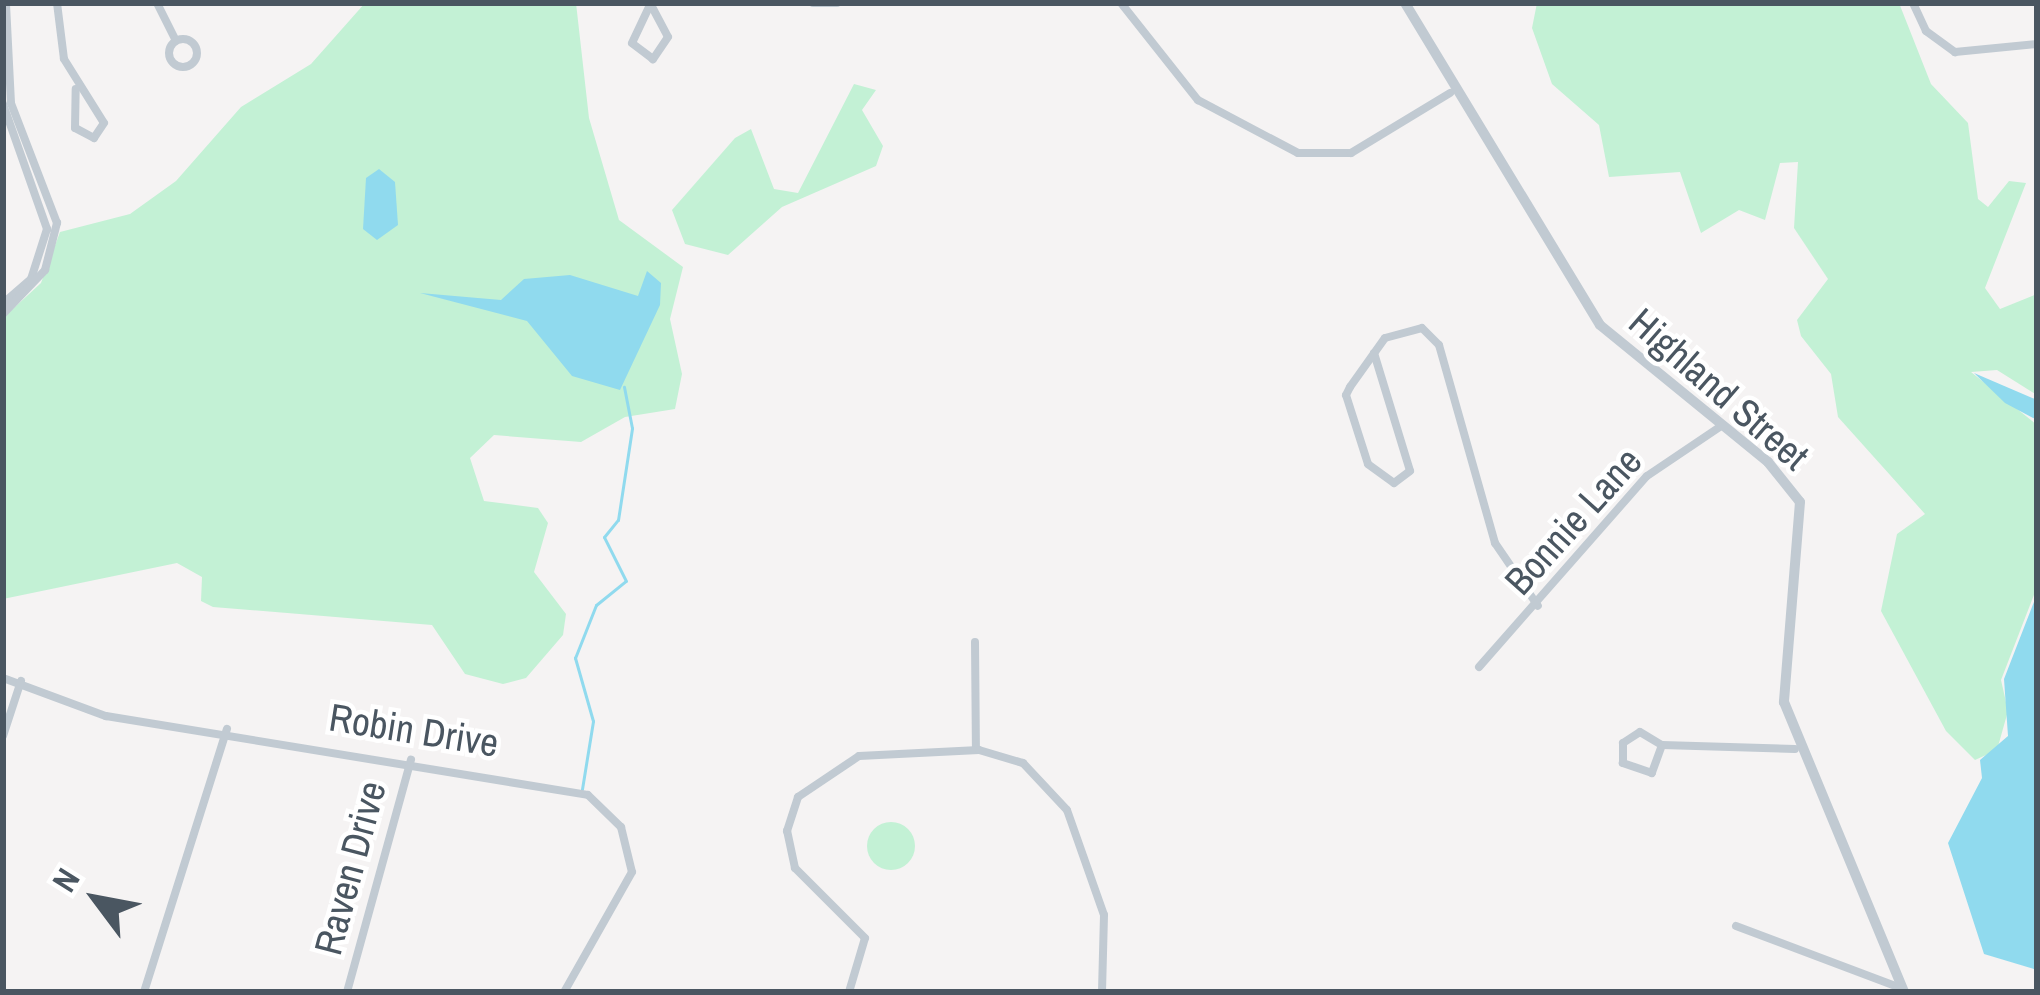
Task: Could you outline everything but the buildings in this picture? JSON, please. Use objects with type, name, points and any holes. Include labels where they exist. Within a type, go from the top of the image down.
[{"type":"street","points":[[5,305],[31,279],[47,229],[5,104],[6,3]]},
{"type":"street","points":[[57,3],[76,89],[75,128],[94,138],[103,118],[76,89]]},
{"type":"street","points":[[157,3],[176,40]]},
{"type":"street","points":[[813,3],[837,3]]},
{"type":"street","points":[[1121,3],[1198,100],[1298,153],[1351,152],[1450,93]]},
{"type":"street","name":"Highland Street","points":[[1406,3],[1450,93],[1612,340],[1781,475],[1803,515],[1781,664],[1795,749],[1903,990]]},
{"type":"street","points":[[1913,3],[1932,38],[1963,53],[2037,44]]},
{"type":"street","points":[[650,4],[668,37],[653,59],[632,43],[650,4]]},
{"type":"street","points":[[1374,353],[1409,464],[1394,483],[1368,464],[1347,404],[1374,353],[1406,326],[1438,345],[1495,543],[1538,606]]},
{"type":"street","name":"Bonnie Lane","points":[[1479,667],[1538,606],[1647,476],[1721,426]]},
{"type":"street","points":[[975,642],[976,750]]},
{"type":"street","name":"Robin Drive","points":[[3,678],[106,716],[227,729],[572,788],[616,820],[632,862],[625,898],[564,992]]},
{"type":"street","points":[[3,736],[21,681]]},
{"type":"street","points":[[145,992],[227,729]]},
{"type":"street","points":[[1662,745],[1652,773],[1624,766],[1633,734],[1662,745],[1795,749]]},
{"type":"street","points":[[849,992],[867,947],[851,915],[795,868],[787,831],[798,796],[859,756],[976,750],[1023,763],[1066,810],[1107,933],[1102,992]]},
{"type":"street","name":"Raven Drive","points":[[347,992],[410,760]]},
{"type":"street","points":[[1736,926],[1903,990]]},
{"type":"green space","points":[[365,3],[576,3],[589,118],[619,220],[683,267],[670,319],[682,374],[675,409],[625,417],[581,442],[494,435],[470,458],[484,501],[538,508],[548,523],[534,572],[566,614],[563,635],[526,678],[503,684],[465,674],[432,625],[213,607],[201,601],[202,577],[177,563],[3,599],[3,318],[41,283],[60,232],[130,214],[176,181],[241,107],[311,64]]},
{"type":"green space","points":[[1537,3],[1899,3],[1931,84],[1968,123],[1978,199],[1988,207],[2009,181],[2026,183],[1985,288],[2000,309],[2037,294],[2037,395],[1997,370],[1971,372],[2037,425],[2037,587],[2001,680],[2008,711],[1997,750],[1975,760],[1946,731],[1881,611],[1897,534],[1925,514],[1838,417],[1831,374],[1801,336],[1797,320],[1828,279],[1794,228],[1798,162],[1780,163],[1765,220],[1739,210],[1701,233],[1680,172],[1609,177],[1599,125],[1552,84],[1532,28]]},
{"type":"green space","points":[[854,84],[876,90],[862,110],[883,146],[876,166],[782,207],[728,255],[685,244],[672,210],[735,138],[751,129],[774,189],[798,193]]},
{"type":"green space","points":[[891,822],[908,829],[915,846],[908,863],[891,870],[874,863],[867,846],[874,829]]},
{"type":"water","points":[[379,169],[395,182],[398,225],[377,240],[363,229],[366,178]]},
{"type":"water","points":[[647,271],[661,283],[660,305],[620,390],[572,376],[527,321],[420,293],[501,300],[524,279],[570,275],[638,296]]},
{"type":"water","points":[[1974,373],[2037,400],[2037,420],[2005,403]]},
{"type":"water","points":[[2037,594],[2037,970],[1984,954],[1948,843],[1982,778],[1980,760],[2008,736],[2004,679]]},
{"type":"waterway","points":[[582,789],[593,721],[575,658],[596,605],[626,581],[604,537],[618,520],[632,428],[624,387]]}]
